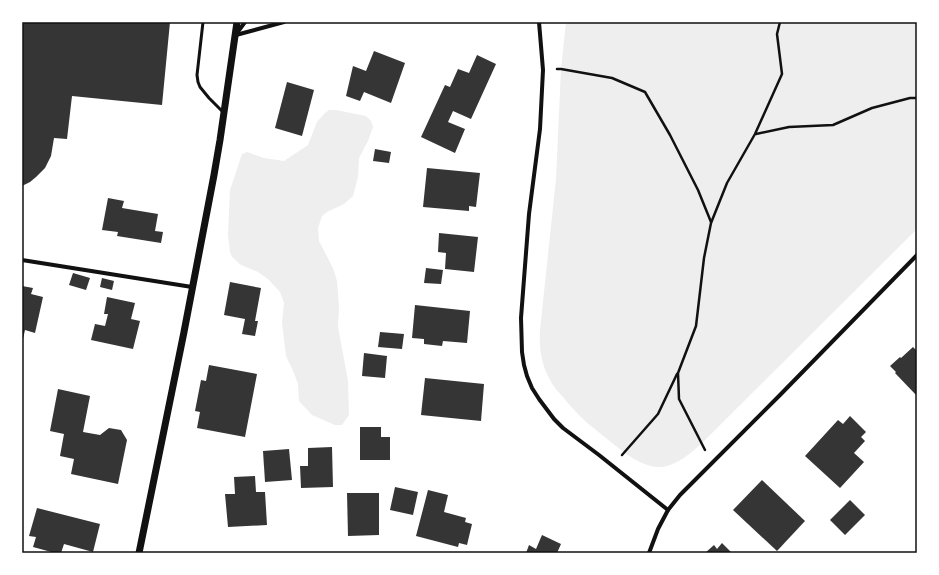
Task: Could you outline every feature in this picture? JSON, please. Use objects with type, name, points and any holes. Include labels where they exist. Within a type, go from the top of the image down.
[{"type":"street","points":[[139,553],[214,175],[237,22]]},
{"type":"street","points":[[236,35],[245,22]]},
{"type":"street","points":[[236,35],[284,22]]},
{"type":"street","points":[[539,22],[543,70],[540,129],[529,214],[521,335],[522,352],[527,376],[535,394],[554,419],[563,428],[668,510]]},
{"type":"street","points":[[649,553],[658,529],[668,510],[680,495],[917,255]]},
{"type":"street","points":[[22,260],[192,287]]},
{"type":"lane","points":[[203,22],[197,75],[198,82],[209,98],[224,113]]},
{"type":"path","points":[[613,466],[658,414],[678,373],[696,326],[704,258],[711,223],[727,183],[755,134],[782,74],[777,34],[780,22]]},
{"type":"path","points":[[543,70],[561,69],[612,78],[645,92],[670,135],[698,190],[711,223]]},
{"type":"path","points":[[755,134],[789,127],[833,126],[872,108],[910,98],[917,98]]},
{"type":"path","points":[[678,373],[679,400],[712,462]]},
{"type":"shaded area","points":[[566,22],[917,22],[917,229],[702,443],[681,460],[663,467],[649,466],[635,459],[621,450],[583,419],[557,391],[544,368],[541,356],[540,330],[556,179],[561,69]]},
{"type":"shaded area","points":[[329,110],[366,116],[371,121],[373,127],[368,141],[359,158],[358,177],[353,196],[344,204],[322,216],[318,228],[319,241],[333,268],[337,281],[339,307],[338,327],[348,381],[349,415],[342,425],[335,425],[312,415],[299,401],[298,384],[286,356],[282,323],[284,303],[280,292],[268,279],[258,272],[241,265],[232,257],[228,235],[230,190],[242,154],[247,152],[264,158],[284,161],[308,145],[317,122]]},
{"type":"building","points":[[22,22],[170,22],[162,105],[72,96],[67,139],[54,138],[51,156],[45,168],[30,182],[22,186]]},
{"type":"building","points":[[374,51],[405,63],[391,103],[364,92],[360,101],[346,96],[353,66],[366,71]]},
{"type":"building","points":[[477,55],[496,64],[471,119],[453,111],[448,122],[465,129],[455,153],[421,137],[445,85],[450,87],[458,69],[469,73]]},
{"type":"building","points":[[287,82],[314,90],[302,136],[275,128]]},
{"type":"building","points":[[375,149],[391,152],[389,163],[373,161]]},
{"type":"building","points":[[427,168],[480,173],[476,207],[469,206],[469,211],[423,207]]},
{"type":"building","points":[[108,198],[124,201],[122,208],[158,214],[155,231],[163,232],[161,243],[117,236],[118,232],[102,230]]},
{"type":"building","points":[[439,233],[478,237],[474,272],[445,269],[446,253],[438,252]]},
{"type":"building","points":[[426,268],[443,270],[441,284],[424,283]]},
{"type":"building","points":[[73,273],[90,278],[86,290],[69,285]]},
{"type":"building","points":[[102,278],[114,281],[112,290],[100,287]]},
{"type":"building","points":[[230,282],[261,288],[255,321],[258,321],[255,336],[242,334],[245,319],[224,315]]},
{"type":"building","points":[[22,286],[33,288],[31,294],[43,297],[35,333],[25,330],[23,339]]},
{"type":"building","points":[[107,297],[135,303],[131,319],[140,321],[133,349],[91,340],[95,324],[105,326],[108,314],[104,314]]},
{"type":"building","points":[[415,305],[470,311],[467,343],[443,341],[442,346],[424,344],[424,339],[412,338]]},
{"type":"building","points":[[380,332],[404,334],[402,349],[378,347]]},
{"type":"building","points":[[913,347],[917,351],[917,396],[890,366]]},
{"type":"building","points":[[364,353],[387,356],[385,378],[362,376]]},
{"type":"building","points":[[209,365],[257,374],[245,437],[197,428],[200,412],[195,411],[201,380],[206,381]]},
{"type":"building","points":[[425,378],[484,384],[481,421],[421,415]]},
{"type":"building","points":[[58,389],[90,396],[83,432],[100,435],[109,428],[121,430],[127,440],[118,484],[71,474],[74,459],[60,456],[64,434],[50,431]]},
{"type":"building","points":[[850,416],[866,432],[861,437],[865,441],[854,453],[864,462],[840,488],[805,456],[838,420],[843,424]]},
{"type":"building","points":[[360,427],[381,427],[381,437],[390,437],[390,460],[360,460]]},
{"type":"building","points":[[332,447],[333,487],[301,488],[300,466],[308,466],[308,448]]},
{"type":"building","points":[[289,449],[292,480],[265,482],[263,451]]},
{"type":"building","points":[[255,476],[256,492],[265,492],[267,525],[228,527],[225,494],[235,494],[234,477]]},
{"type":"building","points":[[762,480],[805,521],[777,551],[733,510]]},
{"type":"building","points":[[395,487],[418,492],[413,515],[390,510]]},
{"type":"building","points":[[428,490],[448,495],[444,512],[466,518],[465,522],[472,524],[467,545],[459,543],[458,547],[416,536]]},
{"type":"building","points":[[347,493],[379,493],[379,535],[348,536]]},
{"type":"building","points":[[850,500],[865,515],[845,535],[830,520]]},
{"type":"building","points":[[37,508],[100,524],[93,552],[64,544],[61,553],[55,553],[33,547],[36,537],[29,536]]},
{"type":"building","points":[[542,535],[561,544],[557,553],[526,553],[529,545],[536,549]]},
{"type":"building","points":[[722,543],[732,553],[705,553],[714,545],[717,549]]}]
